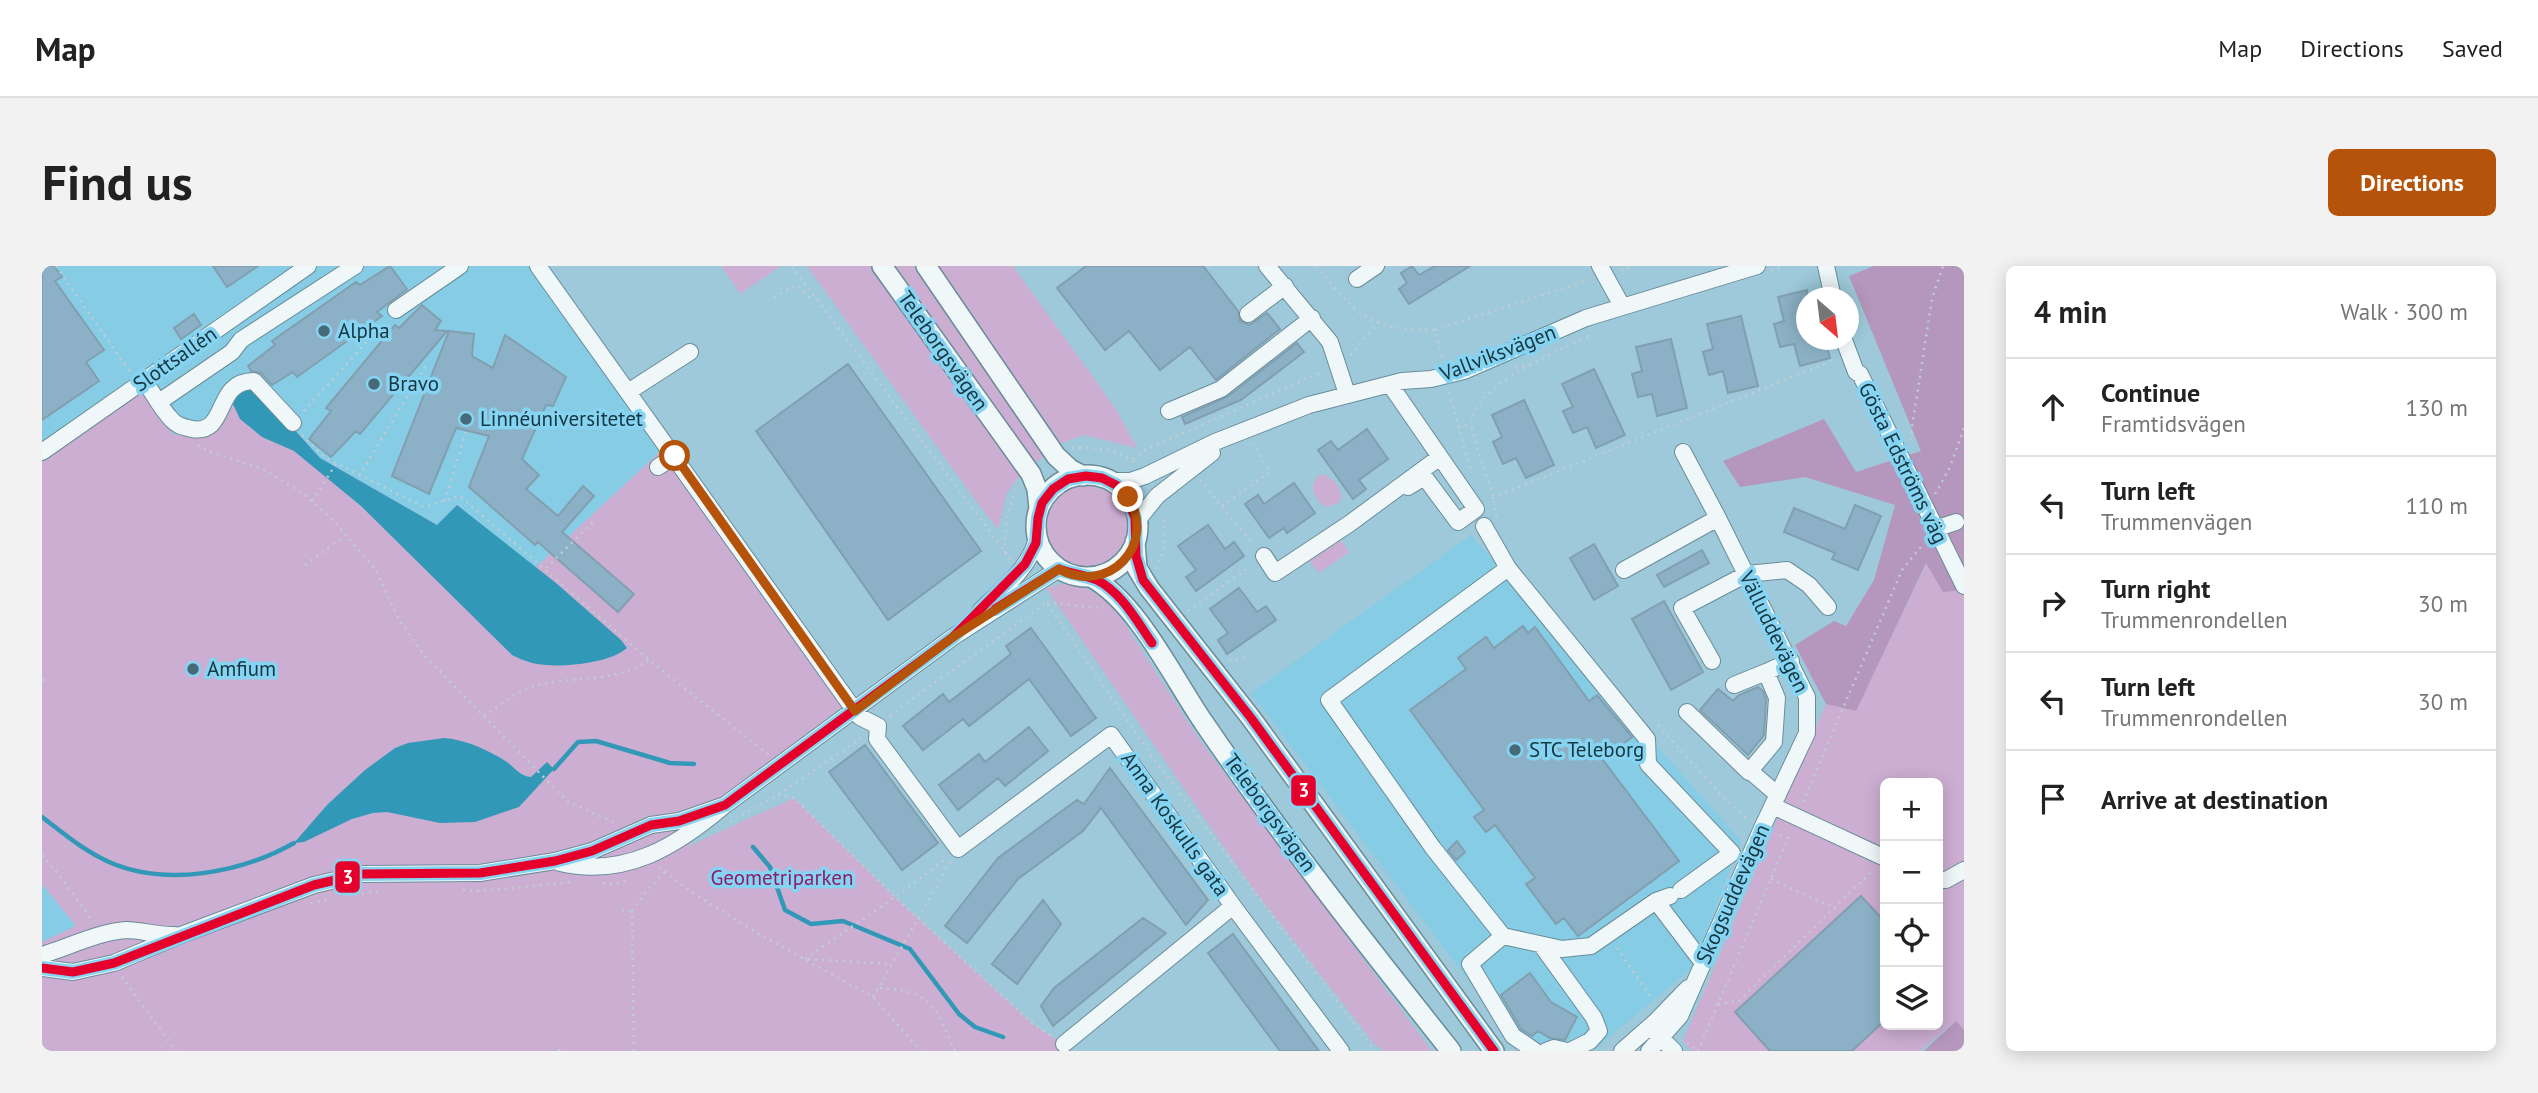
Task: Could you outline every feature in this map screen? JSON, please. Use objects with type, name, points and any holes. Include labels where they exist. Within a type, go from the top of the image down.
[{"type":"main road","name":"Teleborgsvägen","points":[[882,266],[1031,474],[1037,489],[1039,509]]},
{"type":"main road","name":"Teleborgsvägen","points":[[926,266],[1056,456],[1070,469],[1083,476]]},
{"type":"main road","points":[[1083,476],[1109,481],[1128,497],[1137,521],[1135,542],[1129,555],[1105,574],[1074,576],[1059,569],[1045,556],[1037,538],[1039,509],[1046,496],[1068,479],[1083,476]]},
{"type":"main road","name":"Teleborgsvägen","points":[[1135,542],[1136,564],[1143,580],[1251,719],[1494,1051]]},
{"type":"main road","name":"Teleborgsvägen","points":[[1091,577],[1119,598],[1212,734],[1330,896],[1451,1051]]},
{"type":"street","name":"Slottsallén","points":[[42,452],[308,266]]},
{"type":"street","points":[[159,402],[232,352],[241,340],[355,266]]},
{"type":"street","points":[[396,310],[460,266]]},
{"type":"street","points":[[538,266],[855,711],[860,717],[878,726],[877,738],[958,849]]},
{"type":"street","points":[[1267,266],[1330,341],[1347,394]]},
{"type":"street","points":[[1357,279],[1376,266]]},
{"type":"street","points":[[1826,266],[1831,287]]},
{"type":"street","name":"Vallviksvägen","points":[[1137,521],[1157,496],[1188,469],[1244,437],[1309,405],[1347,394],[1465,370],[1586,318],[1764,268]]},
{"type":"street","points":[[1603,270],[1622,306]]},
{"type":"street","points":[[1248,314],[1285,286]]},
{"type":"street","points":[[1170,411],[1221,389],[1312,318]]},
{"type":"street","points":[[228,322],[241,340]]},
{"type":"street","name":"Gösta Edströms väg","points":[[1848,350],[1856,372],[1860,374],[1964,586]]},
{"type":"street","points":[[628,392],[690,352]]},
{"type":"street","points":[[141,382],[173,422],[183,427],[204,428],[214,422],[230,389],[247,381],[254,381],[293,423]]},
{"type":"street","points":[[1391,386],[1476,509],[1458,522],[1426,479],[1408,487]]},
{"type":"street","name":"Vallviksvägen","points":[[1109,481],[1130,481],[1215,442],[1244,437]]},
{"type":"street","name":"Välluddevägen","points":[[1683,452],[1807,696],[1807,733],[1775,801]]},
{"type":"street","points":[[658,467],[675,456]]},
{"type":"street","points":[[1264,556],[1275,573],[1349,524],[1440,457]]},
{"type":"street","points":[[1624,570],[1718,518]]},
{"type":"street","points":[[1935,529],[1956,522]]},
{"type":"street","points":[[1490,524],[1508,568],[1647,739],[1648,764],[1732,852],[1750,855]]},
{"type":"street","points":[[953,637],[1019,570],[1034,551],[1037,538]]},
{"type":"street","points":[[1508,568],[1329,700],[1433,848],[1503,936],[1542,946],[1578,949],[1591,946],[1732,852]]},
{"type":"street","points":[[555,861],[576,866],[653,864],[725,805],[953,637],[1059,569]]},
{"type":"street","points":[[1712,661],[1682,608],[1747,574],[1787,570],[1809,585],[1828,607]]},
{"type":"street","points":[[1734,685],[1791,662]]},
{"type":"street","points":[[1750,771],[1774,742],[1777,698],[1766,672]]},
{"type":"street","points":[[1687,712],[1750,771],[1775,801],[1797,818],[1880,859]]},
{"type":"street","name":"Anna Koskulls gata","points":[[958,849],[1111,735],[1341,1051]]},
{"type":"street","name":"Skogsuddevägen","points":[[1649,1051],[1680,1016],[1775,801]]},
{"type":"street","points":[[42,968],[72,972],[114,963],[314,885],[361,874],[480,873],[555,861],[592,851],[651,825],[679,821],[725,805]]},
{"type":"street","points":[[1943,880],[1964,870]]},
{"type":"street","points":[[1669,896],[1703,963]]},
{"type":"street","name":"Anna Koskulls gata","points":[[1064,1044],[1233,906]]},
{"type":"street","points":[[42,955],[114,932],[129,930],[160,936],[181,935]]},
{"type":"street","points":[[1503,936],[1470,964],[1513,1036],[1535,1051]]},
{"type":"street","points":[[1542,946],[1594,1018],[1599,1031],[1590,1041],[1569,1051],[1554,1048],[1546,1051]]},
{"type":"street","name":"Skogsuddevägen","points":[[1622,1051],[1694,981]]},
{"type":"street","points":[[1649,1027],[1674,1051]]},
{"type":"path","points":[[57,266],[141,382]]},
{"type":"path","points":[[792,266],[1019,570]]},
{"type":"path","points":[[1316,266],[1362,315],[1404,331],[1435,330],[1603,270],[1634,266]]},
{"type":"path","points":[[1764,268],[1784,266]]},
{"type":"path","points":[[1906,471],[1932,299],[1943,266]]},
{"type":"path","points":[[774,297],[796,285],[809,297],[813,294]]},
{"type":"path","points":[[1132,460],[1143,451],[1339,363],[1351,355],[1378,323]]},
{"type":"path","points":[[381,326],[293,423],[324,457],[424,507],[460,496],[649,660],[780,765]]},
{"type":"path","points":[[1435,330],[1442,358]]},
{"type":"path","points":[[1490,524],[1492,499],[1472,425],[1478,407],[1488,393],[1504,380],[1597,332]]},
{"type":"path","points":[[1492,499],[1838,350]]},
{"type":"path","points":[[359,476],[427,364]]},
{"type":"path","points":[[1512,367],[1531,365]]},
{"type":"path","points":[[1458,427],[1472,425]]},
{"type":"path","points":[[1924,507],[1933,498],[1950,467],[1964,428]]},
{"type":"path","points":[[445,501],[466,431]]},
{"type":"path","points":[[1222,506],[1270,472],[1244,437]]},
{"type":"path","points":[[193,442],[210,452],[263,469],[281,478],[312,501],[346,535],[374,569],[398,618],[424,655],[567,801],[606,818],[629,834]]},
{"type":"path","points":[[1056,456],[1069,448],[1095,447],[1132,460],[1145,476]]},
{"type":"path","points":[[312,501],[336,464]]},
{"type":"path","points":[[1006,553],[1004,531],[1009,507],[1017,485],[1031,474]]},
{"type":"path","points":[[1185,613],[1264,556],[1196,475]]},
{"type":"path","points":[[1143,580],[1154,572],[1163,555],[1166,536],[1157,496]]},
{"type":"path","points":[[546,568],[595,520]]},
{"type":"path","points":[[1797,818],[1902,570],[1935,529]]},
{"type":"path","points":[[305,565],[346,535]]},
{"type":"path","points":[[729,823],[778,795],[878,726],[934,682],[1000,638],[1045,601],[1099,608],[1119,598]]},
{"type":"path","points":[[1045,601],[1154,759],[1375,1051]]},
{"type":"path","points":[[1233,659],[1248,657]]},
{"type":"path","points":[[484,716],[526,689],[600,679],[649,660]]},
{"type":"path","points":[[778,795],[794,798],[917,918],[1034,1025],[1064,1044]]},
{"type":"path","points":[[805,959],[895,897],[958,849]]},
{"type":"path","points":[[873,997],[958,849]]},
{"type":"path","points":[[653,864],[668,860]]},
{"type":"path","points":[[1718,1004],[1739,1001],[1880,863]]},
{"type":"path","points":[[653,864],[757,933],[873,997],[921,1051]]},
{"type":"path","points":[[634,1051],[632,911],[665,872]]},
{"type":"path","points":[[594,883],[616,884],[636,877]]},
{"type":"path","points":[[1771,880],[1835,908]]},
{"type":"path","points":[[457,890],[481,891],[574,882]]},
{"type":"path","points":[[340,896],[384,891]]},
{"type":"path","points":[[303,907],[328,899]]},
{"type":"path","points":[[622,910],[632,911]]},
{"type":"path","points":[[1607,935],[1653,997],[1653,1009]]},
{"type":"path","points":[[805,959],[892,964]]},
{"type":"path","points":[[121,976],[129,972]]},
{"type":"path","points":[[880,988],[901,989],[930,1002],[942,1018],[955,1051]]},
{"type":"shaded area","name":"Linnéuniversitetet","points":[[42,266],[538,266],[666,446],[535,568],[458,505],[437,525],[320,458],[253,384],[204,435],[174,435],[139,384],[42,451]]},
{"type":"shaded area","points":[[1874,266],[1964,266],[1964,586],[1955,591],[1943,592],[1926,563],[1856,711],[1826,704],[1795,645],[1834,621],[1846,626],[1874,580],[1895,505],[1805,477],[1740,487],[1723,461],[1824,419],[1856,472],[1921,451],[1859,300],[1859,287],[1854,287],[1849,276]]},
{"type":"shaded area","points":[[253,384],[320,458],[437,525],[457,505],[556,583],[627,648],[608,658],[568,665],[542,665],[512,655],[361,506],[294,451],[262,437],[240,419],[232,402],[238,393]]},
{"type":"shaded area","points":[[1471,535],[1741,841],[1693,967],[1593,1051],[1529,1051],[1519,1047],[1251,693]]},
{"type":"shaded area","points":[[444,738],[469,743],[485,750],[527,777],[531,777],[547,762],[554,769],[519,807],[475,822],[440,823],[387,812],[373,813],[352,819],[304,842],[294,843],[327,805],[365,770],[395,748],[408,743]]},
{"type":"shaded area","points":[[42,884],[76,926],[42,942]]},
{"type":"shaded area","points":[[1956,1021],[1964,1030],[1964,1051],[1924,1051]]},
{"type":"green space","points":[[721,266],[781,266],[740,294]]},
{"type":"green space","points":[[807,266],[1013,266],[1116,409],[1137,448],[1084,435],[1062,443],[1022,473],[1007,493],[998,529]]},
{"type":"green space","name":"Geometriparken","points":[[138,384],[174,435],[204,435],[238,393],[253,384],[320,458],[437,525],[457,505],[535,568],[666,446],[843,706],[724,796],[688,848],[794,798],[895,897],[1034,1025],[1074,1051],[42,1051],[42,942],[76,926],[42,884],[42,451]]},
{"type":"green space","points":[[1319,475],[1326,475],[1337,484],[1342,497],[1338,503],[1327,507],[1315,497],[1313,488]]},
{"type":"green space","points":[[1086,485],[1102,488],[1116,497],[1125,511],[1128,527],[1125,543],[1116,557],[1102,566],[1086,569],[1070,566],[1056,557],[1047,543],[1044,527],[1047,511],[1056,497],[1070,488]]},
{"type":"green space","points":[[1341,540],[1349,552],[1319,573],[1310,561]]},
{"type":"green space","points":[[1927,562],[1964,586],[1964,1030],[1956,1021],[1920,1051],[1691,1051],[1683,1041],[1826,704],[1856,711]]},
{"type":"green space","points":[[1069,582],[1098,596],[1121,618],[1199,739],[1432,1051],[1385,1051],[1376,1046],[1253,889],[1046,588]]},
{"type":"building","points":[[42,266],[54,266],[62,277],[55,281],[104,350],[86,362],[99,381],[42,420]]},
{"type":"building","points":[[213,266],[258,266],[227,287]]},
{"type":"building","name":"Alpha","points":[[390,266],[407,289],[377,312],[382,316],[297,377],[293,372],[272,385],[261,373],[251,371],[248,366],[275,345],[272,341],[356,282],[360,285]]},
{"type":"building","points":[[1086,266],[1203,266],[1238,311],[1240,321],[1249,325],[1267,313],[1280,329],[1216,380],[1190,347],[1160,370],[1129,331],[1105,350],[1057,288]]},
{"type":"building","points":[[1412,266],[1419,275],[1435,266],[1470,266],[1409,304],[1399,289],[1407,283],[1401,273]]},
{"type":"building","points":[[1796,293],[1796,350],[1828,350],[1830,358],[1800,366],[1794,344],[1780,347],[1774,324],[1784,321],[1778,297]]},
{"type":"building","name":"Bravo","points":[[422,305],[441,321],[435,330],[447,331],[360,434],[356,431],[331,457],[309,439],[331,411],[326,408],[395,325],[399,328]]},
{"type":"building","points":[[194,314],[201,325],[181,339],[174,328]]},
{"type":"building","points":[[1741,316],[1758,386],[1728,393],[1723,371],[1709,375],[1703,352],[1713,349],[1707,324]]},
{"type":"building","points":[[449,331],[474,334],[472,356],[493,368],[505,335],[566,377],[553,406],[546,405],[522,459],[539,475],[526,489],[558,516],[583,486],[594,496],[562,532],[634,594],[618,612],[538,542],[535,545],[469,487],[489,436],[456,428],[429,494],[392,476]]},
{"type":"building","points":[[1671,339],[1687,408],[1657,416],[1652,394],[1638,397],[1632,374],[1642,371],[1636,347]]},
{"type":"building","points":[[1297,343],[1304,352],[1241,400],[1185,424],[1182,417],[1227,397]]},
{"type":"building","points":[[848,364],[981,551],[888,620],[756,431]]},
{"type":"building","points":[[1594,369],[1625,435],[1596,448],[1587,427],[1573,433],[1563,411],[1573,407],[1562,384]]},
{"type":"building","points":[[1524,400],[1554,465],[1526,478],[1516,458],[1503,464],[1493,442],[1502,437],[1492,415]]},
{"type":"building","points":[[1367,429],[1388,459],[1359,480],[1366,489],[1353,499],[1318,450],[1331,441],[1338,450]]},
{"type":"building","points":[[1294,483],[1315,513],[1287,533],[1284,528],[1269,538],[1245,504],[1258,495],[1264,504]]},
{"type":"building","points":[[1855,505],[1881,516],[1858,570],[1832,559],[1835,553],[1784,532],[1794,508],[1845,529]]},
{"type":"building","points":[[1208,525],[1225,549],[1234,542],[1244,556],[1196,591],[1186,577],[1196,570],[1178,546]]},
{"type":"building","points":[[1594,544],[1618,586],[1594,600],[1570,558]]},
{"type":"building","points":[[1702,550],[1709,563],[1664,587],[1657,575]]},
{"type":"building","points":[[1239,588],[1257,612],[1266,606],[1276,620],[1227,654],[1218,640],[1228,633],[1210,609]]},
{"type":"building","points":[[1664,601],[1703,672],[1671,690],[1632,619]]},
{"type":"building","points":[[1523,626],[1528,633],[1535,627],[1589,701],[1597,695],[1632,737],[1603,760],[1679,861],[1578,936],[1564,918],[1556,924],[1526,884],[1535,878],[1495,825],[1486,832],[1474,817],[1484,810],[1410,710],[1466,669],[1458,658],[1486,637],[1494,648]]},
{"type":"building","points":[[1031,628],[1096,718],[1071,736],[1029,679],[969,726],[963,719],[923,750],[903,726],[943,694],[949,702],[1011,654],[1006,646]]},
{"type":"building","points":[[1758,687],[1763,691],[1766,700],[1764,735],[1748,755],[1700,710],[1718,689],[1733,701],[1739,695]]},
{"type":"building","points":[[1029,727],[1048,751],[1005,786],[998,778],[958,810],[939,785],[979,754],[985,762]]},
{"type":"building","points":[[865,745],[938,843],[902,870],[829,772]]},
{"type":"building","points":[[1110,768],[1208,900],[1186,925],[1101,808],[1083,831],[1018,879],[967,943],[945,926],[998,858],[1077,800],[1084,804]]},
{"type":"building","points":[[1457,841],[1465,852],[1456,860],[1448,850]]},
{"type":"building","points":[[1861,896],[1880,917],[1880,1025],[1852,1051],[1770,1051],[1735,1012]]},
{"type":"building","points":[[1043,900],[1061,924],[1017,984],[992,964]]},
{"type":"building","points":[[1143,918],[1166,933],[1053,1026],[1041,1006],[1054,988]]},
{"type":"building","points":[[1233,934],[1319,1051],[1280,1051],[1208,953]]},
{"type":"building","points":[[1530,973],[1551,1002],[1577,1017],[1565,1040],[1550,1038],[1538,1031],[1532,1036],[1521,1029],[1501,995]]},
{"type":"waterway","points":[[554,769],[578,742],[596,741],[670,763],[694,764]]},
{"type":"waterway","points":[[42,817],[100,858],[131,870],[155,874],[179,875],[227,869],[251,862],[294,843]]},
{"type":"waterway","points":[[753,847],[770,867],[785,910],[811,924],[843,921],[910,949],[959,1014],[975,1027],[1003,1037]]},
{"type":"transit line","name":"3","points":[[42,968],[73,972],[114,963],[314,885],[361,874],[480,873],[555,861],[592,851],[651,825],[679,821],[725,805],[953,637],[1025,564],[1036,543],[1042,503],[1053,489],[1068,479],[1086,476],[1102,478],[1116,485],[1126,495],[1135,518],[1136,556],[1143,580],[1251,718],[1494,1051]]},
{"type":"transit line","name":"3","points":[[995,609],[1059,569],[1092,578],[1106,585],[1128,608],[1152,643]]},
{"type":"place","name":"Alpha","points":[[324,331]]},
{"type":"place","name":"Bravo","points":[[374,384]]},
{"type":"place","name":"Linnéuniversitetet","points":[[466,419]]},
{"type":"place","name":"Amfium","points":[[193,669]]},
{"type":"place","name":"STC Teleborg","points":[[1515,750]]},
{"type":"route","points":[[675,456],[855,711],[953,637],[1059,569],[1074,576],[1091,577],[1101,576],[1118,566],[1131,551],[1137,534],[1137,517],[1128,497]]}]
